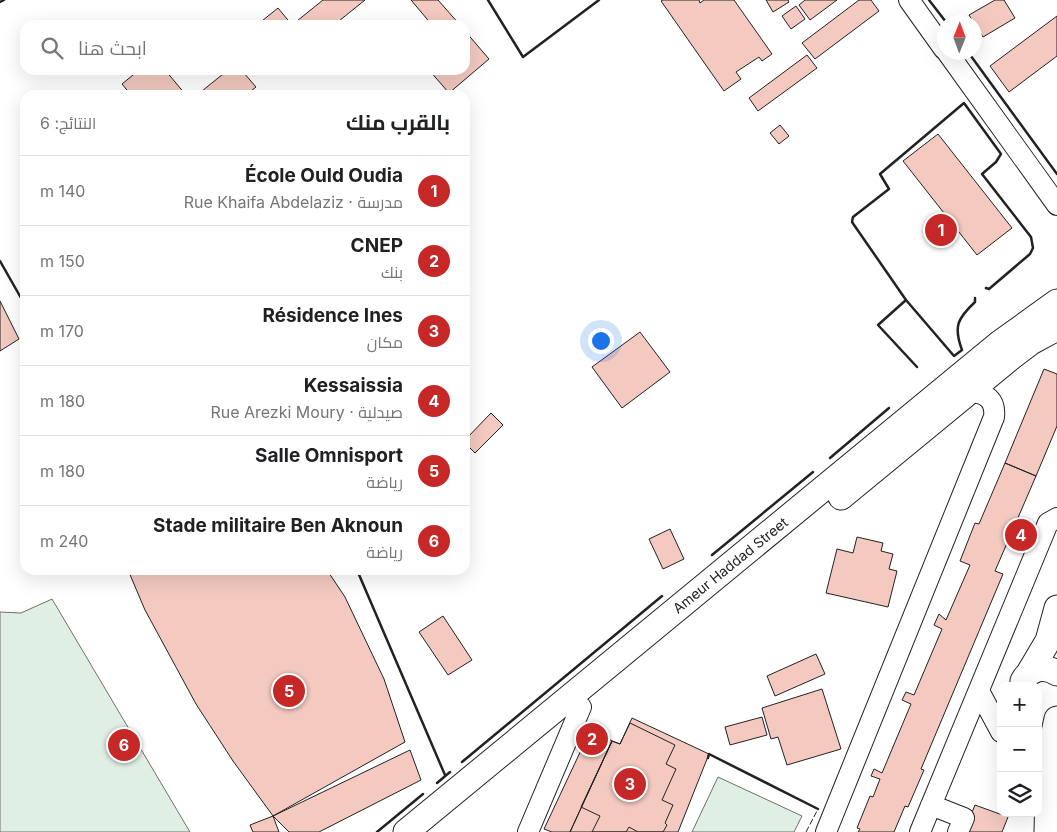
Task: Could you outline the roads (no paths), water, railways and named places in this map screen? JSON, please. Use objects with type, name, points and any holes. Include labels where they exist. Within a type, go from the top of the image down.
[{"type":"main road","name":"Ameur Haddad Street","points":[[406,832],[1000,343],[1057,302]]},
{"type":"main road","name":"Ameur Haddad Street","points":[[426,832],[1031,342],[1057,328]]},
{"type":"main road","points":[[971,392],[1040,348],[1057,340]]},
{"type":"main road","points":[[1025,679],[1048,641],[1057,608]]},
{"type":"main road","points":[[1025,679],[1041,668],[1057,673]]},
{"type":"main road","points":[[1042,713],[1049,713],[1057,709]]},
{"type":"main road","points":[[1047,832],[1048,786],[1057,719]]},
{"type":"main road","points":[[1030,832],[1031,817]]},
{"type":"street","points":[[909,0],[937,39]]},
{"type":"street","points":[[953,60],[1057,205]]},
{"type":"street","points":[[826,832],[994,417],[993,403],[989,398],[979,392],[971,392]]},
{"type":"street","points":[[920,832],[1048,523],[1057,518]]},
{"type":"street","points":[[980,691],[998,727]]},
{"type":"street","points":[[528,832],[581,706]]},
{"type":"street","points":[[931,804],[964,818],[958,832]]},
{"type":"place","name":"École Ould Oudia","points":[[941,230]]},
{"type":"place","name":"Kessaissia","points":[[1021,535]]},
{"type":"place","name":"Salle Omnisport","points":[[289,691]]},
{"type":"place","name":"CNEP","points":[[592,739]]},
{"type":"place","name":"Stade militaire Ben Aknoun","points":[[124,745]]},
{"type":"place","name":"Résidence Ines","points":[[630,784]]}]
